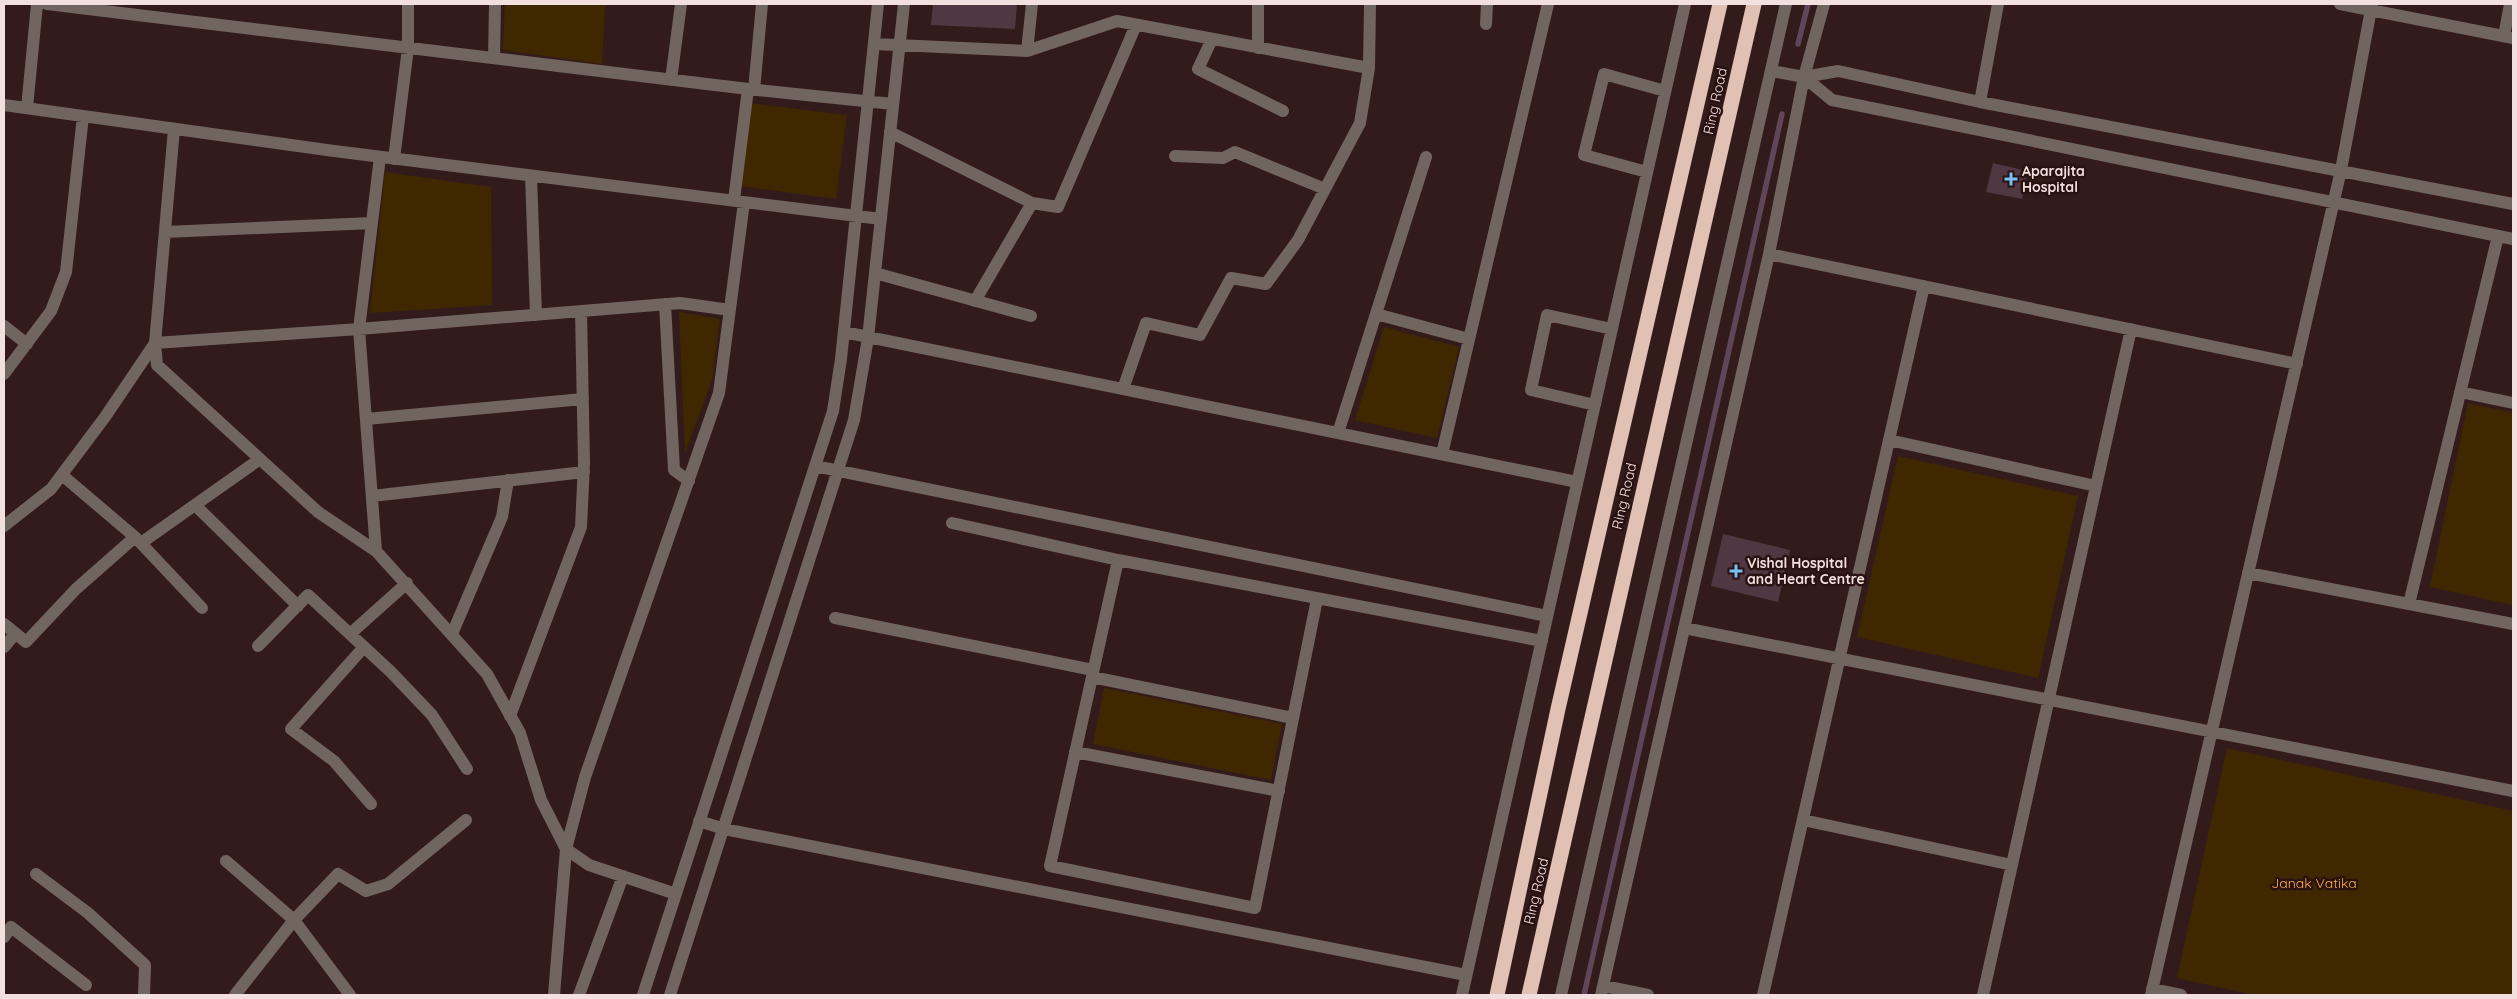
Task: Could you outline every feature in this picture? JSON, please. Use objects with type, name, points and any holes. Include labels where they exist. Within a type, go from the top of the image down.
[{"type":"highway","name":"Ring Road","points":[[1497,995],[1558,709],[1720,4]]},
{"type":"highway","name":"Ring Road","points":[[1529,995],[1754,4]]},
{"type":"street","points":[[27,108],[37,4]]},
{"type":"street","points":[[47,4],[751,90],[894,104]]},
{"type":"street","points":[[394,159],[408,48],[408,4]]},
{"type":"street","points":[[494,58],[495,4]]},
{"type":"street","points":[[671,80],[681,4]]},
{"type":"street","points":[[554,995],[566,849],[586,777],[719,394],[730,310],[739,201],[762,4]]},
{"type":"street","points":[[643,995],[833,411],[844,332],[878,4]]},
{"type":"street","points":[[670,995],[854,420],[868,338],[904,4]]},
{"type":"street","points":[[1027,52],[1032,4]]},
{"type":"street","points":[[1258,4],[1258,48]]},
{"type":"street","points":[[1123,389],[1146,324],[1200,335],[1231,278],[1266,284],[1298,240],[1360,123],[1369,68],[1370,4]]},
{"type":"street","points":[[1486,24],[1487,4]]},
{"type":"street","points":[[1442,454],[1548,4]]},
{"type":"street","points":[[1462,995],[1685,4]]},
{"type":"street","points":[[1561,995],[1786,4]]},
{"type":"street","points":[[1648,995],[1603,991],[1769,254],[1804,78],[1824,4]]},
{"type":"street","points":[[1980,102],[1998,4]]},
{"type":"street","points":[[2340,4],[2372,7],[2508,37],[2510,4]]},
{"type":"street","points":[[2181,995],[2152,992],[2334,204],[2372,7]]},
{"type":"street","points":[[874,44],[1027,52],[1117,22],[1369,68]]},
{"type":"street","points":[[890,132],[1032,203],[1058,207],[1136,25]]},
{"type":"street","points":[[1212,39],[1198,69],[1283,112]]},
{"type":"street","points":[[1772,71],[1804,78],[1838,71],[1980,102],[2513,204]]},
{"type":"street","points":[[1647,172],[1584,155],[1604,74],[1665,91]]},
{"type":"street","points":[[1804,78],[1832,100],[2334,204],[2513,239]]},
{"type":"street","points":[[4,105],[394,159],[881,219]]},
{"type":"street","points":[[4,374],[51,311],[66,272],[84,116]]},
{"type":"street","points":[[174,129],[155,343],[157,366],[318,512],[376,551],[407,583],[487,674],[520,733],[542,800],[566,849],[589,865],[676,894]]},
{"type":"street","points":[[1175,156],[1223,158],[1235,152],[1325,189]]},
{"type":"street","points":[[376,551],[359,329],[380,157]]},
{"type":"street","points":[[1338,433],[1426,157]]},
{"type":"street","points":[[531,176],[536,315]]},
{"type":"street","points":[[975,301],[1032,203]]},
{"type":"street","points":[[165,232],[372,223]]},
{"type":"street","points":[[2409,604],[2498,236]]},
{"type":"street","points":[[1769,254],[2296,364]]},
{"type":"street","points":[[875,273],[1031,316]]},
{"type":"street","points":[[1763,995],[1924,286]]},
{"type":"street","points":[[155,343],[359,329],[680,303],[730,310]]},
{"type":"street","points":[[665,304],[674,470],[689,481]]},
{"type":"street","points":[[510,716],[581,527],[584,472],[581,311]]},
{"type":"street","points":[[1376,314],[1469,339]]},
{"type":"street","points":[[1595,405],[1531,390],[1537,362],[1548,315],[1612,329]]},
{"type":"street","points":[[4,326],[26,344]]},
{"type":"street","points":[[1982,995],[2131,330]]},
{"type":"street","points":[[844,332],[1577,482]]},
{"type":"street","points":[[4,526],[51,489],[105,417],[155,343]]},
{"type":"street","points":[[2460,392],[2513,403]]},
{"type":"street","points":[[366,419],[583,399]]},
{"type":"street","points":[[1890,440],[2096,486]]},
{"type":"street","points":[[4,624],[26,642],[76,589],[138,540],[195,505],[260,459]]},
{"type":"street","points":[[815,466],[1547,616]]},
{"type":"street","points":[[372,496],[584,472]]},
{"type":"street","points":[[62,475],[138,540],[202,608]]},
{"type":"street","points":[[452,634],[502,517],[508,480]]},
{"type":"street","points":[[195,505],[298,606]]},
{"type":"street","points":[[952,523],[1118,560],[1542,642]]},
{"type":"street","points":[[1118,560],[1050,866],[1256,908],[1317,599]]},
{"type":"street","points":[[2248,573],[2513,624]]},
{"type":"street","points":[[350,634],[407,583]]},
{"type":"street","points":[[258,646],[308,595],[364,647],[432,715],[468,769]]},
{"type":"street","points":[[835,618],[1293,718]]},
{"type":"street","points":[[1684,628],[2513,791]]},
{"type":"street","points":[[4,647],[15,634]]},
{"type":"street","points":[[364,647],[291,729],[334,761],[371,804]]},
{"type":"street","points":[[1076,752],[1279,791]]},
{"type":"street","points":[[235,995],[294,920],[338,874],[366,891],[388,884],[466,820]]},
{"type":"street","points":[[1803,820],[2012,865]]},
{"type":"street","points":[[699,821],[724,829],[1466,975]]},
{"type":"street","points":[[226,861],[294,920],[350,995]]},
{"type":"street","points":[[36,874],[88,913],[145,965],[144,995]]},
{"type":"street","points":[[579,995],[623,876]]},
{"type":"street","points":[[4,937],[11,927],[86,985]]},
{"type":"green space","points":[[505,4],[605,4],[602,64],[503,50]]},
{"type":"green space","points":[[750,103],[847,115],[836,199],[740,186]]},
{"type":"green space","points":[[385,172],[491,187],[492,305],[370,313]]},
{"type":"green space","points":[[679,312],[720,319],[712,380],[685,453]]},
{"type":"green space","points":[[1384,327],[1459,347],[1437,438],[1355,420]]},
{"type":"green space","points":[[2468,403],[2513,413],[2513,605],[2430,587]]},
{"type":"green space","points":[[1898,456],[2078,496],[2038,678],[1857,637]]},
{"type":"green space","points":[[1104,688],[1282,724],[1271,780],[1093,744]]},
{"type":"green space","name":"Janak Vatika","points":[[2227,748],[2513,811],[2513,995],[2254,995],[2177,978]]},
{"type":"building","points":[[933,4],[1017,4],[1015,29],[931,25]]},
{"type":"building","points":[[1993,163],[2027,171],[2022,199],[1986,192]]},
{"type":"building","points":[[1723,534],[1790,550],[1778,602],[1711,586]]},
{"type":"waterway","points":[[1798,44],[1808,4]]},
{"type":"waterway","points":[[1584,995],[1782,114]]},
{"type":"place","name":"Aparajita Hospital","points":[[2011,179]]},
{"type":"place","name":"Vishal Hospital and Heart Centre","points":[[1736,571]]}]
